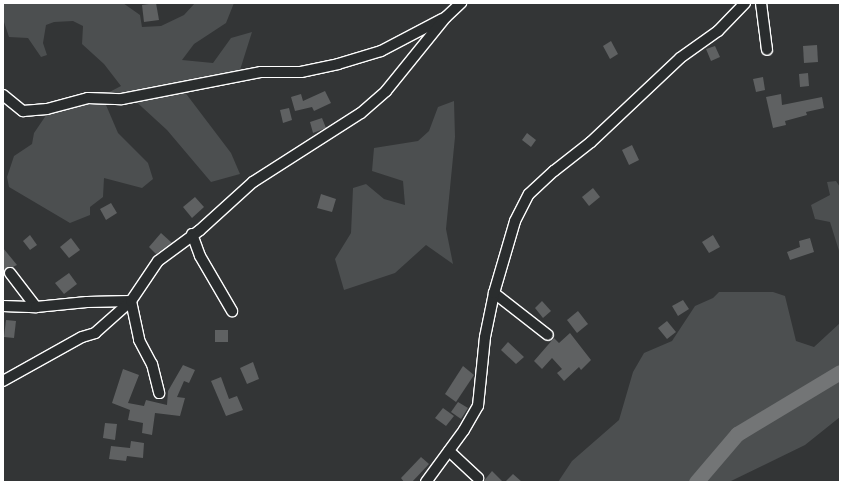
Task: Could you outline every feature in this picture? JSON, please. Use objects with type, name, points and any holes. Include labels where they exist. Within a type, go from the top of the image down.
[{"type":"street","points":[[3,381],[82,337],[95,333],[131,301],[158,260],[192,234],[200,230],[253,182],[361,113],[408,66],[446,17],[461,3]]},
{"type":"street","points":[[426,482],[450,451],[478,406],[485,337],[494,293],[515,220],[529,194],[554,170],[591,142],[680,58],[718,32],[745,3]]},
{"type":"street","points":[[762,3],[768,50]]},
{"type":"street","points":[[3,95],[23,111],[41,109],[88,98],[122,99],[261,72],[301,72],[338,64],[381,51],[446,17]]},
{"type":"street","points":[[192,234],[200,256],[232,310]]},
{"type":"street","points":[[10,273],[36,307]]},
{"type":"street","points":[[494,293],[548,335]]},
{"type":"street","points":[[3,306],[36,307],[87,302],[131,301]]},
{"type":"street","points":[[131,301],[139,340],[152,364],[159,393]]},
{"type":"street","points":[[450,451],[478,478]]},
{"type":"shaded area","points":[[3,3],[123,3],[140,15],[142,27],[161,26],[184,15],[195,3],[234,3],[226,23],[194,44],[182,60],[213,63],[231,38],[252,32],[240,70],[194,81],[184,91],[231,153],[240,174],[211,182],[167,130],[131,97],[103,98],[118,133],[148,163],[153,179],[142,188],[104,178],[103,197],[90,207],[90,215],[70,223],[9,187],[7,177],[14,156],[32,144],[34,133],[51,108],[98,98],[121,86],[104,64],[82,44],[83,26],[73,21],[54,22],[46,25],[43,43],[47,55],[41,57],[28,38],[9,37],[3,19]]},
{"type":"shaded area","points":[[454,101],[455,137],[446,229],[453,264],[426,245],[395,273],[344,290],[335,259],[351,233],[353,188],[366,184],[384,199],[405,205],[403,181],[372,171],[374,148],[418,141],[429,131],[438,107]]},
{"type":"shaded area","points":[[836,181],[840,187],[840,254],[830,222],[815,219],[811,205],[830,195],[827,182]]},
{"type":"shaded area","points":[[719,292],[773,292],[785,296],[796,341],[814,347],[840,323],[840,417],[805,445],[729,482],[558,482],[572,461],[619,420],[633,372],[644,353],[672,341],[695,306],[713,298]]},
{"type":"building","points":[[156,3],[159,20],[144,22],[142,5]]},
{"type":"building","points":[[611,41],[618,54],[610,59],[603,46]]},
{"type":"building","points":[[817,45],[818,62],[804,63],[803,46]]},
{"type":"building","points":[[715,46],[720,57],[711,61],[706,49]]},
{"type":"building","points":[[808,73],[809,86],[800,87],[799,74]]},
{"type":"building","points":[[763,77],[765,90],[756,92],[753,79]]},
{"type":"building","points":[[325,91],[331,103],[314,111],[312,107],[295,111],[291,97],[301,94],[303,101]]},
{"type":"building","points":[[781,94],[782,105],[822,97],[824,108],[806,112],[807,115],[785,121],[786,125],[773,128],[766,97]]},
{"type":"building","points":[[289,108],[292,120],[283,123],[280,110]]},
{"type":"building","points":[[322,118],[326,128],[313,133],[310,122]]},
{"type":"building","points":[[527,133],[536,140],[531,147],[522,140]]},
{"type":"building","points":[[632,145],[639,160],[629,165],[622,150]]},
{"type":"building","points":[[593,188],[600,197],[589,206],[582,197]]},
{"type":"building","points":[[321,194],[336,199],[332,212],[317,208]]},
{"type":"building","points":[[195,197],[204,207],[192,218],[183,207]]},
{"type":"building","points":[[111,203],[117,213],[106,220],[100,209]]},
{"type":"building","points":[[161,233],[172,243],[156,254],[149,247]]},
{"type":"building","points":[[30,235],[37,245],[30,250],[23,241]]},
{"type":"building","points":[[713,235],[720,247],[709,253],[702,242]]},
{"type":"building","points":[[71,238],[80,250],[69,258],[60,247]]},
{"type":"building","points":[[810,238],[814,252],[790,260],[787,252],[800,247],[799,241]]},
{"type":"building","points":[[3,248],[17,265],[4,271],[3,270]]},
{"type":"building","points":[[69,273],[77,284],[64,294],[55,283]]},
{"type":"building","points":[[683,300],[689,309],[678,316],[672,306]]},
{"type":"building","points":[[542,301],[551,311],[543,318],[535,308]]},
{"type":"building","points":[[578,311],[588,324],[577,333],[567,320]]},
{"type":"building","points":[[6,320],[16,321],[14,338],[4,337]]},
{"type":"building","points":[[667,321],[676,332],[667,339],[658,328]]},
{"type":"building","points":[[215,330],[228,330],[228,342],[215,342]]},
{"type":"building","points":[[570,333],[591,360],[581,370],[579,367],[564,381],[557,373],[562,369],[552,358],[542,369],[534,361],[554,338],[559,343]]},
{"type":"building","points":[[508,342],[524,357],[516,364],[501,350]]},
{"type":"building","points":[[253,362],[259,379],[247,384],[240,368]]},
{"type":"building","points":[[183,365],[195,370],[189,383],[184,381],[177,397],[185,398],[180,416],[155,413],[152,435],[142,433],[143,423],[128,420],[130,410],[112,403],[123,369],[139,375],[128,403],[144,406],[146,400],[167,405],[168,391]]},
{"type":"building","points":[[463,366],[474,375],[456,402],[445,394]]},
{"type":"building","points":[[221,377],[229,399],[237,396],[243,410],[226,416],[211,381]]},
{"type":"building","points":[[458,402],[468,408],[461,419],[451,412]]},
{"type":"building","points":[[443,408],[454,416],[446,426],[435,418]]},
{"type":"building","points":[[105,423],[117,424],[115,440],[103,438]]},
{"type":"building","points":[[131,441],[144,443],[143,458],[127,456],[126,461],[109,459],[111,446],[130,448]]},
{"type":"building","points":[[421,457],[429,464],[412,482],[404,482],[401,478]]},
{"type":"building","points":[[492,471],[503,482],[483,482]]},
{"type":"building","points":[[513,474],[522,482],[505,482]]},
{"type":"waterway","points":[[696,482],[737,434],[840,372]]}]
